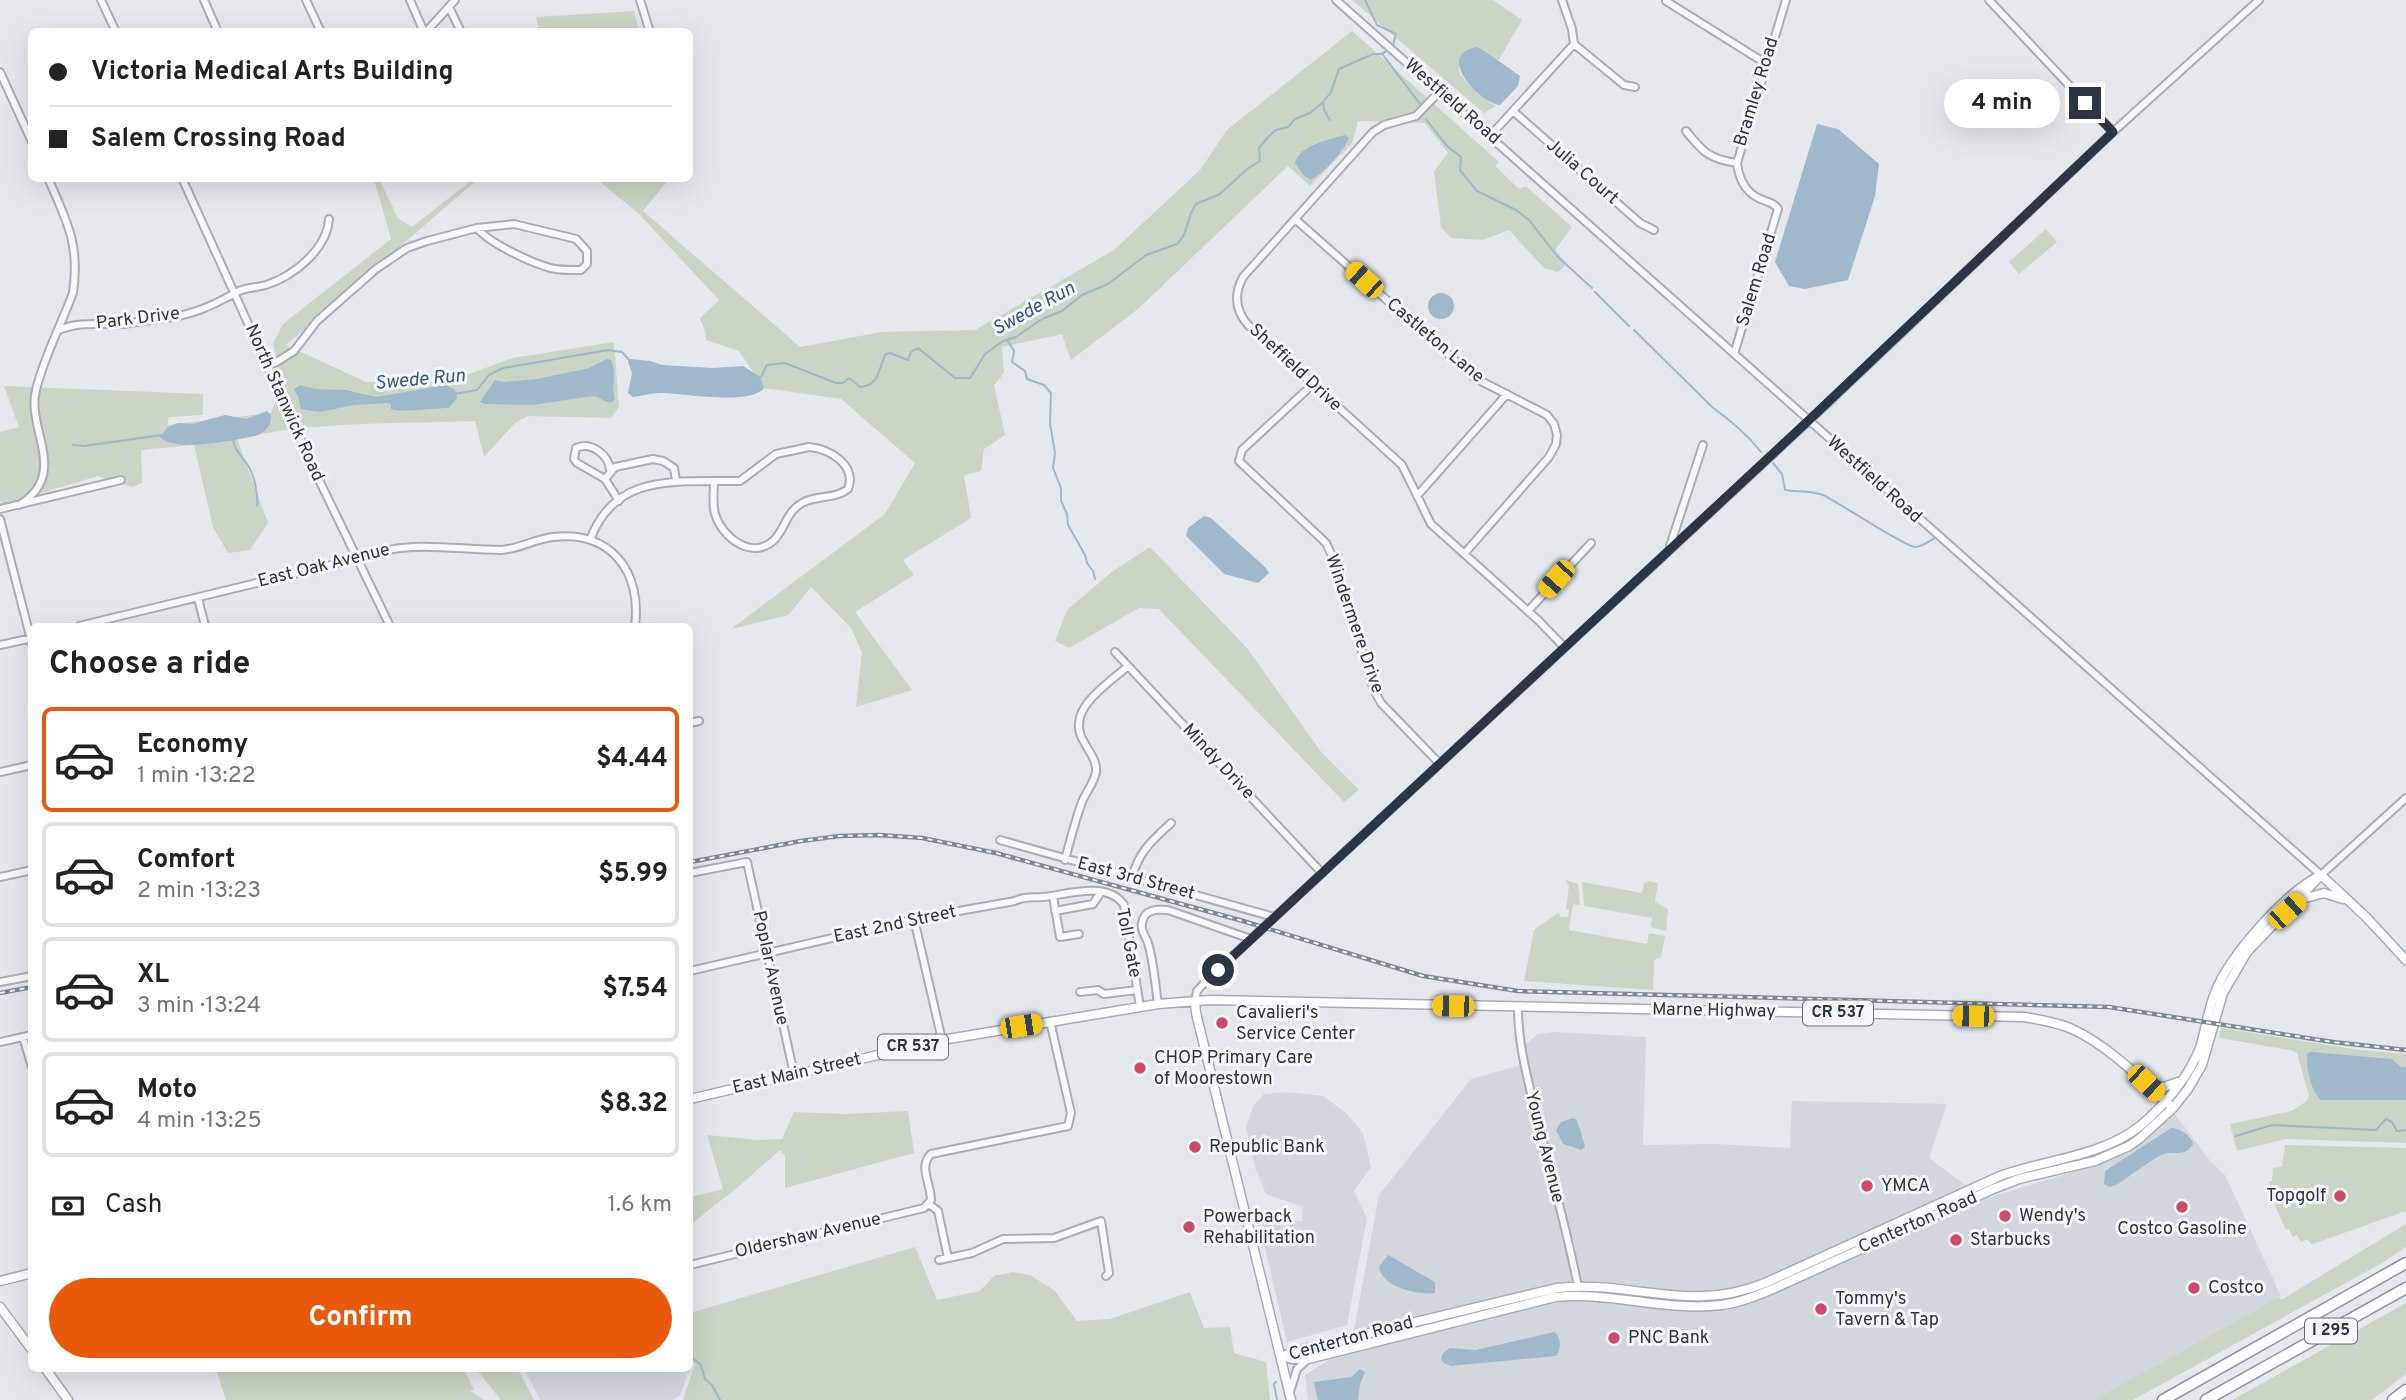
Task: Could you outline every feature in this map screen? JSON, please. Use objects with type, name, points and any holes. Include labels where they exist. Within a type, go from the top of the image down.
[{"type":"highway","name":"I 295","points":[[2163,1400],[2406,1264]]},
{"type":"highway","name":"I 295","points":[[2206,1400],[2406,1288]]},
{"type":"highway","points":[[2393,1400],[2406,1390]]},
{"type":"main road","points":[[2169,1105],[2188,1089],[2202,1065],[2223,993],[2247,952],[2320,875]]},
{"type":"main road","points":[[2320,875],[2406,960]]},
{"type":"main road","points":[[2146,1083],[2164,1087],[2181,1080],[2194,1060],[2215,992],[2238,951],[2293,895],[2320,875]]},
{"type":"main road","points":[[2299,900],[2324,893],[2336,895],[2354,906]]},
{"type":"main road","points":[[1195,1001],[1290,1396]]},
{"type":"main road","name":"Marne Highway","points":[[1195,1001],[2024,1017],[2058,1024],[2084,1035],[2146,1083],[2169,1105]]},
{"type":"main road","name":"East Main Street","points":[[693,1098],[942,1040],[1158,1004],[1195,1001]]},
{"type":"main road","name":"Centerton Road","points":[[1308,1359],[1555,1297],[1591,1295],[1698,1306],[1742,1301],[2019,1179],[2111,1155],[2139,1139],[2169,1105],[2181,1080]]},
{"type":"main road","name":"Centerton Road","points":[[1281,1357],[1295,1351],[1544,1291],[1578,1287],[1689,1297],[1734,1294],[1765,1283],[2000,1176],[2090,1151],[2121,1139],[2169,1105]]},
{"type":"main road","points":[[2019,1179],[2027,1172],[2053,1165],[2058,1158]]},
{"type":"main road","points":[[0,1281],[28,1274]]},
{"type":"main road","points":[[0,1307],[28,1345]]},
{"type":"main road","points":[[48,1372],[67,1400]]},
{"type":"street","points":[[102,0],[114,28]]},
{"type":"street","points":[[204,0],[216,28]]},
{"type":"street","points":[[306,0],[319,28]]},
{"type":"street","points":[[410,0],[423,28]]},
{"type":"street","points":[[429,28],[455,0]]},
{"type":"street","points":[[640,0],[649,28]]},
{"type":"street","name":"Westfield Road","points":[[1336,0],[2320,875]]},
{"type":"street","points":[[1562,0],[1574,44],[1624,85],[1635,87]]},
{"type":"street","name":"Bramley Road","points":[[1776,206],[1755,197],[1747,190],[1739,177],[1737,163],[1786,0]]},
{"type":"street","points":[[1989,0],[2113,132]]},
{"type":"street","points":[[1195,1001],[1198,991],[1206,981],[1273,917],[1808,421],[2113,132],[2259,0]]},
{"type":"street","points":[[1666,1],[1765,63]]},
{"type":"street","points":[[449,8],[459,28]]},
{"type":"street","points":[[1490,135],[1574,44]]},
{"type":"street","points":[[0,72],[28,133]]},
{"type":"street","name":"Sheffield Drive","points":[[1439,92],[1416,116],[1375,130],[1243,277],[1238,289],[1238,309],[1245,322],[1311,385],[1402,464],[1428,521],[1564,646]]},
{"type":"street","name":"Julia Court","points":[[1513,111],[1640,223],[1654,230]]},
{"type":"street","points":[[1686,131],[1707,155],[1717,160],[1737,163]]},
{"type":"street","points":[[19,505],[30,499],[41,477],[44,450],[33,406],[36,388],[66,313],[75,281],[75,249],[70,228],[50,182]]},
{"type":"street","name":"North Stanwick Road","points":[[184,182],[356,559],[388,623]]},
{"type":"street","name":"Salem Road","points":[[1734,354],[1777,212],[1776,206]]},
{"type":"street","name":"Park Drive","points":[[59,330],[79,325],[123,324],[170,318],[210,307],[228,299],[234,293],[266,285],[286,276],[323,242],[329,219]]},
{"type":"street","name":"Castleton Lane","points":[[1295,219],[1475,378],[1550,418],[1556,431],[1556,444],[1549,457],[1464,554]]},
{"type":"street","points":[[268,364],[294,351],[317,321],[390,258],[426,241],[477,228],[514,224],[576,239],[587,251],[587,264],[581,270],[562,271],[546,267],[491,240],[477,228]]},
{"type":"street","name":"Park Drive","points":[[66,313],[79,325]]},
{"type":"street","name":"Windermere Drive","points":[[1311,385],[1242,450],[1239,458],[1242,466],[1325,543],[1333,558],[1374,691],[1381,703],[1439,763]]},
{"type":"street","points":[[1417,496],[1507,394]]},
{"type":"street","points":[[1669,548],[1703,445]]},
{"type":"street","points":[[610,470],[609,461],[603,454],[586,446],[576,448],[574,459],[577,463],[605,479],[620,501]]},
{"type":"street","points":[[590,540],[597,523],[620,501],[645,486],[676,481],[714,481],[740,481],[776,454],[809,447],[828,451],[836,456],[849,475],[850,482],[844,492],[813,498],[800,505],[786,519],[771,543],[753,549],[737,543],[719,523],[713,506],[714,481]]},
{"type":"street","points":[[605,479],[615,467],[658,460],[674,468],[676,481]]},
{"type":"street","points":[[0,509],[121,481]]},
{"type":"street","points":[[0,519],[28,628]]},
{"type":"street","name":"East Oak Avenue","points":[[92,623],[356,559],[391,548],[503,550],[549,537],[566,536],[590,540],[611,552],[622,563],[636,593],[635,623]]},
{"type":"street","points":[[1528,611],[1591,543]]},
{"type":"street","points":[[198,598],[204,623]]},
{"type":"street","points":[[0,645],[28,640]]},
{"type":"street","name":"Mindy Drive","points":[[1115,652],[1321,872]]},
{"type":"street","points":[[1065,860],[1081,805],[1096,768],[1080,735],[1078,718],[1084,708],[1128,666]]},
{"type":"street","points":[[693,722],[699,721]]},
{"type":"street","points":[[0,772],[28,766]]},
{"type":"street","points":[[2320,875],[2406,798]]},
{"type":"street","points":[[1132,877],[1144,849],[1171,823]]},
{"type":"street","name":"East 3rd Street","points":[[1000,840],[1273,917]]},
{"type":"street","name":"Poplar Avenue","points":[[693,872],[747,862],[794,1074]]},
{"type":"street","points":[[0,877],[28,871]]},
{"type":"street","points":[[1055,911],[1093,904],[1101,892]]},
{"type":"street","name":"East 2nd Street","points":[[693,970],[914,919],[1016,901],[1021,897],[1101,892]]},
{"type":"street","name":"Toll Gate","points":[[1101,892],[1117,897],[1124,905],[1140,1007]]},
{"type":"street","points":[[1053,896],[1060,937],[1079,934]]},
{"type":"street","points":[[1158,1004],[1148,941],[1142,928],[1143,918],[1149,912],[1156,909],[1168,911],[1251,939]]},
{"type":"street","points":[[914,919],[942,1040]]},
{"type":"street","points":[[0,982],[28,977]]},
{"type":"street","points":[[1080,992],[1098,989],[1104,994],[1137,990]]},
{"type":"street","name":"Young Avenue","points":[[1518,1007],[1524,1069],[1578,1287]]},
{"type":"street","points":[[948,1258],[938,1211],[927,1206],[931,1195],[924,1167],[927,1156],[935,1152],[1069,1126],[1071,1113],[1050,1021]]},
{"type":"street","points":[[0,1042],[28,1036]]},
{"type":"street","points":[[23,1037],[28,1054]]},
{"type":"street","name":"Oldershaw Avenue","points":[[693,1264],[927,1206]]},
{"type":"street","points":[[939,1260],[972,1252],[1003,1239],[1044,1240],[1058,1237],[1101,1221],[1108,1273],[1106,1276]]},
{"type":"street","name":"Centerton Road","points":[[1281,1357],[1293,1360],[1308,1359]]},
{"type":"street","points":[[1290,1396],[1297,1369],[1308,1359]]},
{"type":"shaded area","points":[[1556,1032],[1646,1037],[1643,1145],[1717,1144],[1790,1148],[1792,1101],[1947,1104],[1929,1158],[1984,1199],[2109,1161],[2166,1102],[2211,1162],[2225,1175],[2281,1296],[2093,1400],[1308,1400],[1305,1375],[1351,1346],[1379,1195],[1471,1079],[1529,1063],[1525,1045],[1538,1034]]},
{"type":"shaded area","points":[[1288,1092],[1323,1096],[1346,1113],[1363,1133],[1371,1167],[1354,1191],[1367,1218],[1347,1325],[1287,1342],[1259,1212],[1302,1222],[1303,1207],[1266,1194],[1256,1170],[1246,1128],[1253,1106],[1264,1094]]},
{"type":"shaded area","points":[[526,1372],[689,1372],[680,1395],[673,1400],[540,1400]]},
{"type":"green space","points":[[1352,0],[1493,0],[1522,20],[1498,61],[1481,49],[1472,48],[1464,54],[1459,63],[1464,79],[1496,106],[1484,113]]},
{"type":"green space","points":[[634,11],[638,28],[538,28],[536,17]]},
{"type":"green space","points":[[1352,31],[1499,162],[1495,166],[1519,189],[1526,186],[1572,227],[1555,250],[1567,264],[1558,272],[1544,268],[1509,230],[1483,240],[1451,238],[1441,227],[1434,171],[1448,153],[1425,123],[1358,121],[1352,143],[1310,186],[1288,166],[1138,309],[1071,360],[1062,334],[1002,347],[1004,373],[994,385],[1005,435],[984,449],[981,471],[964,475],[971,518],[903,560],[914,575],[855,612],[912,690],[856,707],[862,652],[851,628],[811,587],[788,615],[731,629],[885,514],[915,463],[841,399],[764,388],[739,351],[706,340],[700,318],[719,300],[639,214],[601,182],[667,182],[643,211],[800,347],[882,332],[975,330],[1114,250],[1200,170],[1227,130]]},
{"type":"green space","points":[[375,182],[380,182],[398,218],[412,227],[469,182],[475,182],[286,345],[366,382],[450,381],[513,358],[614,342],[619,407],[611,418],[528,416],[515,423],[484,457],[475,421],[325,426],[237,439],[268,523],[250,550],[228,553],[213,527],[194,445],[141,450],[142,483],[132,487],[98,476],[5,504],[0,501],[0,432],[19,427],[4,386],[203,394],[203,415],[169,417],[167,425],[271,413],[282,383],[273,343],[283,324],[391,239]]},
{"type":"green space","points":[[2046,229],[2057,242],[2019,274],[2009,262]]},
{"type":"green space","points":[[1150,547],[1247,648],[1322,753],[1359,790],[1344,802],[1159,609],[1139,608],[1069,648],[1055,641],[1067,610],[1113,571]]},
{"type":"green space","points":[[1565,880],[1578,884],[1580,905],[1573,904],[1569,930],[1647,944],[1649,933],[1665,936],[1661,957],[1654,960],[1653,990],[1524,981],[1534,930],[1559,912],[1560,917],[1568,917],[1569,910],[1566,909],[1569,886]]},
{"type":"green space","points":[[1582,882],[1642,893],[1644,883],[1658,883],[1655,902],[1668,909],[1666,931],[1651,927],[1652,918],[1584,906]]},
{"type":"green space","points":[[2221,1028],[2360,1050],[2406,1054],[2406,1143],[2286,1139],[2237,1151],[2230,1124],[2292,1111],[2307,1101],[2309,1096],[2297,1053],[2219,1038]]},
{"type":"green space","points":[[908,1111],[914,1153],[785,1188],[785,1156],[780,1150],[693,1223],[693,1196],[723,1189],[707,1135],[757,1140],[782,1139],[794,1112],[846,1114]]},
{"type":"green space","name":"Topgolf","points":[[2285,1145],[2406,1148],[2406,1211],[2313,1244],[2307,1239],[2301,1242],[2297,1235],[2293,1237],[2289,1229],[2286,1230],[2276,1208],[2273,1192],[2270,1192],[2269,1181],[2272,1181],[2273,1168],[2282,1167]]},
{"type":"green space","points":[[2406,1224],[2406,1247],[2382,1263],[2133,1400],[2093,1400],[2279,1297],[2281,1300]]},
{"type":"green space","points":[[915,1247],[937,1300],[980,1291],[994,1276],[1013,1272],[1030,1275],[1055,1291],[1077,1321],[1110,1319],[1190,1292],[1204,1328],[1230,1327],[1234,1353],[1266,1362],[1270,1400],[683,1400],[695,1364],[693,1312]]},
{"type":"green space","points":[[2406,1303],[2406,1374],[2372,1400],[2232,1400]]},
{"type":"green space","points":[[217,1372],[465,1372],[474,1390],[470,1391],[484,1400],[226,1400]]},
{"type":"green space","points":[[478,1372],[520,1372],[534,1400],[501,1400]]},
{"type":"water","points":[[1476,47],[1520,76],[1518,86],[1500,105],[1492,103],[1474,89],[1460,69],[1459,60],[1464,52]]},
{"type":"water","points":[[1817,124],[1838,129],[1879,164],[1875,196],[1848,280],[1805,289],[1789,286],[1775,262]]},
{"type":"water","points":[[1345,135],[1349,138],[1328,167],[1311,180],[1304,176],[1295,163],[1302,152],[1316,144]]},
{"type":"water","points":[[1441,293],[1451,296],[1454,306],[1451,316],[1441,319],[1431,316],[1428,306],[1431,296]]},
{"type":"water","points":[[607,359],[611,360],[614,369],[615,399],[612,402],[593,396],[532,405],[480,402],[495,380],[504,382],[537,379],[589,368]]},
{"type":"water","points":[[630,359],[662,365],[713,368],[743,366],[760,377],[764,388],[757,393],[731,397],[654,393],[633,397],[628,393],[632,373],[628,362]]},
{"type":"water","points":[[300,385],[316,389],[346,390],[376,397],[446,385],[455,390],[457,398],[449,408],[396,410],[391,409],[391,404],[387,403],[354,405],[320,412],[301,409],[294,389]]},
{"type":"water","points":[[267,411],[271,415],[269,425],[265,431],[255,436],[191,445],[168,442],[160,437],[168,427],[178,423],[192,424],[225,415],[246,419]]},
{"type":"water","points":[[1204,516],[1211,518],[1269,573],[1258,583],[1224,574],[1186,536],[1188,528]]},
{"type":"water","points":[[2311,1052],[2392,1059],[2401,1067],[2406,1067],[2406,1100],[2321,1100],[2314,1091],[2308,1072],[2307,1054]]},
{"type":"water","points":[[1573,1118],[1577,1120],[1585,1146],[1582,1150],[1563,1144],[1556,1130],[1561,1122]]},
{"type":"water","points":[[2171,1128],[2188,1135],[2193,1144],[2187,1151],[2161,1155],[2118,1184],[2110,1187],[2104,1184],[2105,1171]]},
{"type":"water","points":[[1388,1255],[1435,1282],[1435,1293],[1402,1289],[1387,1280],[1379,1267]]},
{"type":"water","points":[[1554,1332],[1560,1344],[1556,1356],[1451,1366],[1441,1359],[1443,1353],[1450,1348],[1476,1350]]},
{"type":"water","points":[[1360,1369],[1365,1372],[1358,1400],[1318,1400],[1314,1382],[1351,1377]]},
{"type":"waterway","name":"Swede Run","points":[[1365,0],[1377,25],[1396,34],[1393,45]]},
{"type":"waterway","name":"Swede Run","points":[[761,377],[767,365],[785,363],[836,383],[843,383],[849,378],[860,387],[867,386],[875,380],[886,354],[908,360],[911,352],[918,348],[955,378],[970,378],[985,354],[1003,341],[1016,337],[1042,319],[1062,311],[1082,295],[1108,284],[1146,255],[1177,244],[1184,235],[1196,204],[1220,194],[1247,169],[1260,161],[1259,148],[1276,130],[1288,127],[1295,119],[1310,113],[1323,102],[1331,92],[1339,69],[1373,54],[1387,51]]},
{"type":"waterway","points":[[1383,55],[1420,104]]},
{"type":"waterway","points":[[1323,103],[1330,120]]},
{"type":"waterway","points":[[1426,119],[1447,146],[1461,157],[1460,170],[1477,191],[1516,210],[1529,220],[1558,257],[1592,288]]},
{"type":"waterway","points":[[1595,292],[1629,326]]},
{"type":"waterway","points":[[1634,330],[1761,452]]},
{"type":"waterway","points":[[1008,341],[1014,351],[1012,362],[1025,371],[1027,379],[1044,385],[1051,393],[1050,423],[1055,453],[1053,468],[1061,488],[1061,501],[1067,514],[1068,525],[1095,579]]},
{"type":"waterway","name":"Swede Run","points":[[454,394],[477,390],[489,375],[503,368],[608,350],[622,352],[629,360]]},
{"type":"waterway","points":[[73,445],[84,446],[162,435]]},
{"type":"waterway","name":"Swede Run","points":[[233,438],[253,476],[257,506]]},
{"type":"waterway","points":[[1773,463],[1782,474],[1785,490],[1823,495],[1915,547],[1935,538]]},
{"type":"waterway","points":[[2236,1136],[2272,1125],[2376,1130],[2386,1119],[2392,1122],[2397,1131],[2406,1130]]},
{"type":"waterway","points":[[693,1358],[701,1365],[705,1379],[712,1385],[720,1400]]},
{"type":"waterway","points":[[1276,1382],[1274,1384],[1277,1400]]},
{"type":"railway","points":[[693,861],[840,836],[922,838],[996,853],[1243,921],[1423,976],[1518,991],[2109,1007],[2333,1042],[2406,1050]]},
{"type":"railway","points":[[0,993],[28,988]]},
{"type":"place","name":"Cavalieri's Service Center","points":[[1222,1023]]},
{"type":"place","name":"CHOP Primary Care of Moorestown","points":[[1140,1068]]},
{"type":"place","name":"Republic Bank","points":[[1195,1147]]},
{"type":"place","name":"YMCA","points":[[1867,1186]]},
{"type":"place","name":"Topgolf","points":[[2340,1196]]},
{"type":"place","name":"Costco Gasoline","points":[[2182,1207]]},
{"type":"place","name":"Wendy's","points":[[2005,1216]]},
{"type":"place","name":"Powerback Rehabilitation","points":[[1189,1227]]},
{"type":"place","name":"Starbucks","points":[[1956,1240]]},
{"type":"place","name":"Costco","points":[[2194,1288]]},
{"type":"place","name":"Tommy's Tavern & Tap","points":[[1821,1309]]},
{"type":"place","name":"PNC Bank","points":[[1614,1338]]},
{"type":"route","points":[[1218,970],[1808,421],[2113,132],[2085,103]]}]
